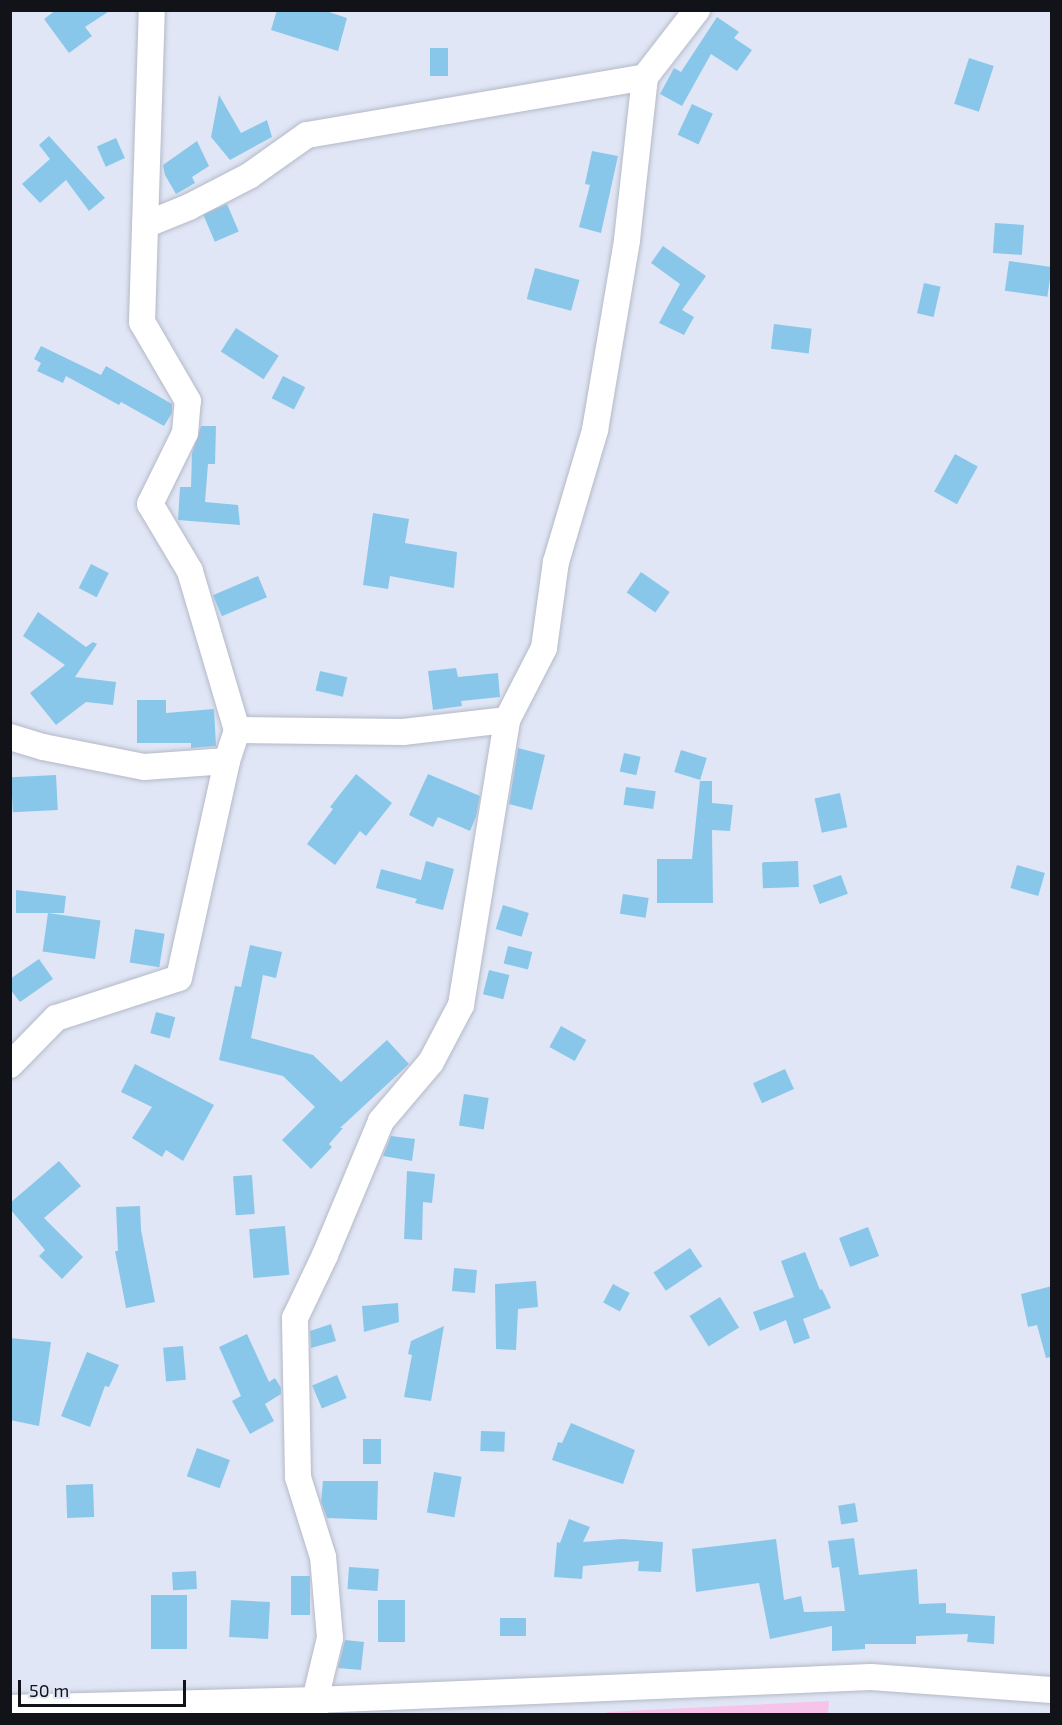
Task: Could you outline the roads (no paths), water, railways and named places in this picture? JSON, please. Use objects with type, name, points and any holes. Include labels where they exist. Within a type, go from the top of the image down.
[{"type":"street","points":[[10,1065],[56,1018],[178,978],[227,761],[237,730],[190,571],[150,504],[184,433],[188,401],[142,322],[152,10]]},
{"type":"street","points":[[315,1707],[330,1638],[323,1557],[298,1477],[295,1318],[325,1255],[381,1122],[431,1062],[461,1005],[507,720],[544,648],[556,562],[595,430],[627,240],[645,77],[697,10]]},
{"type":"street","points":[[145,225],[189,207],[249,176],[307,135],[645,77]]},
{"type":"street","points":[[237,730],[403,732],[507,720]]},
{"type":"street","points":[[10,737],[43,747],[144,767],[227,761]]},
{"type":"street","points":[[10,1708],[315,1707],[871,1677],[1052,1690]]}]
